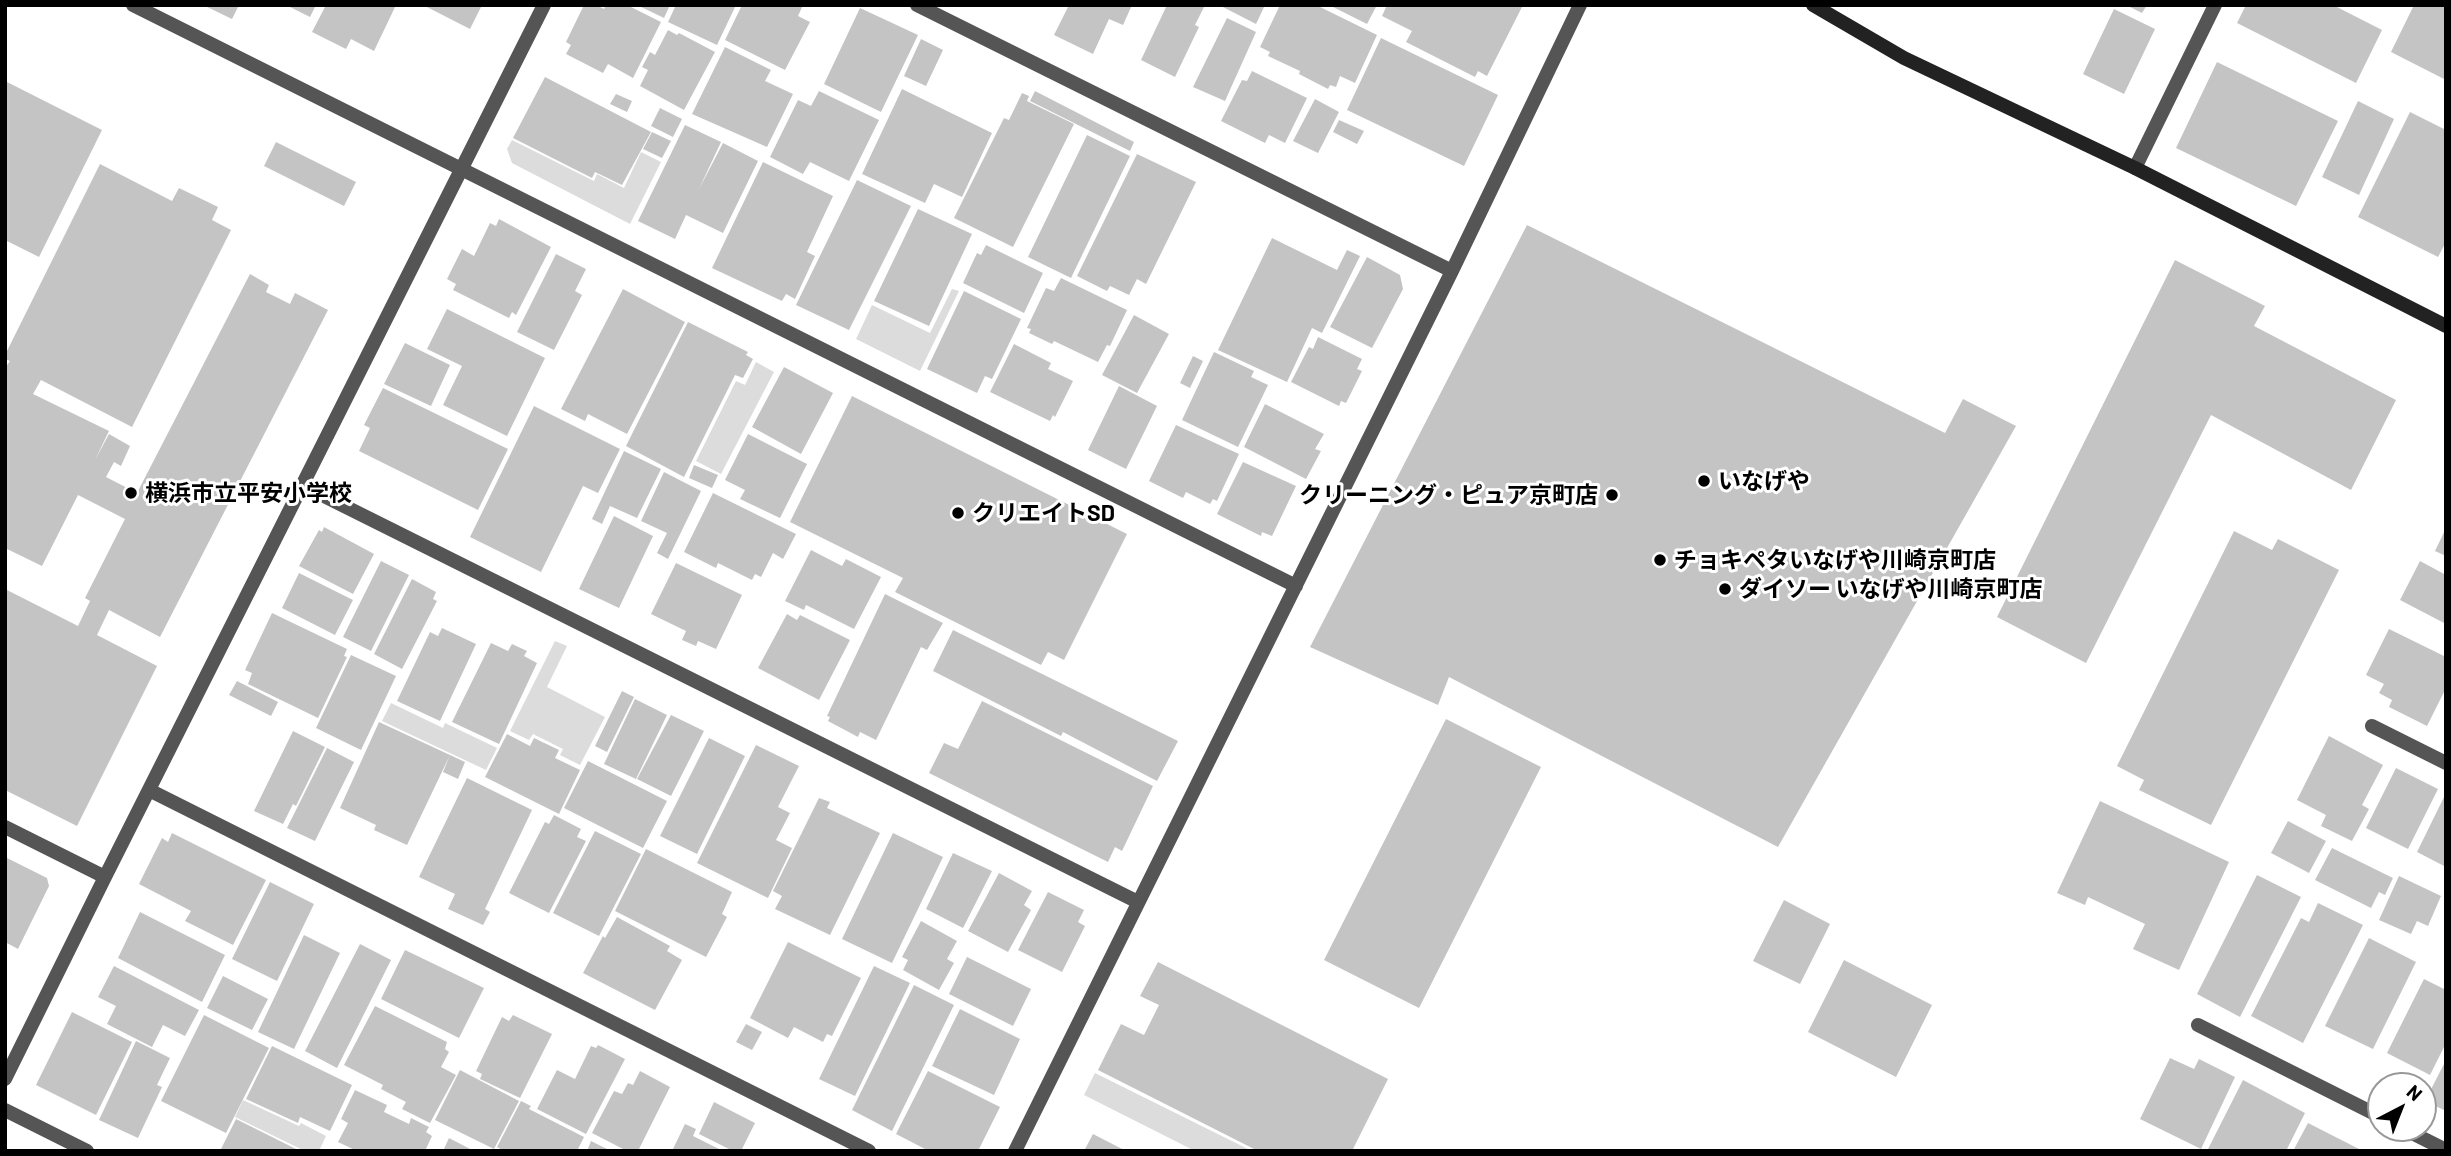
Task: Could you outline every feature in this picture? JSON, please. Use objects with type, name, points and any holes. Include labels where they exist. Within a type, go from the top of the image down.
[{"type":"street","points":[[133,5],[1296,586]]},
{"type":"street","points":[[5,1079],[104,877],[544,5]]},
{"type":"street","points":[[917,5],[1452,271]]},
{"type":"street","points":[[1015,1151],[1452,271],[1580,5]]},
{"type":"street","points":[[1813,5],[1904,58],[2135,168],[2446,326]]},
{"type":"street","points":[[2135,168],[2215,5]]},
{"type":"street","points":[[302,485],[1138,902]]},
{"type":"street","points":[[2372,726],[2446,763]]},
{"type":"street","points":[[149,790],[869,1151]]},
{"type":"street","points":[[5,827],[104,877]]},
{"type":"street","points":[[2198,1024],[2367,1110]]},
{"type":"street","points":[[5,1110],[87,1151]]},
{"type":"street","points":[[2430,1142],[2446,1150]]},
{"type":"shaded area","points":[[512,140],[594,181],[597,174],[624,188],[641,152],[661,162],[630,224],[512,163],[507,149]]},
{"type":"shaded area","points":[[952,289],[959,291],[920,371],[856,339],[872,305],[930,333]]},
{"type":"shaded area","points":[[756,362],[774,372],[721,474],[696,461],[736,381],[745,385]]},
{"type":"shaded area","points":[[555,641],[567,646],[547,687],[605,717],[580,765],[560,755],[563,749],[533,734],[529,740],[510,731]]},
{"type":"shaded area","points":[[391,703],[443,728],[445,723],[497,748],[486,770],[382,721]]},
{"type":"shaded area","points":[[1095,1073],[1252,1151],[1195,1151],[1084,1095]]},
{"type":"shaded area","points":[[243,1100],[326,1136],[319,1151],[305,1151],[235,1117]]},
{"type":"building","points":[[203,5],[239,5],[232,19]]},
{"type":"building","points":[[286,5],[316,5],[310,17]]},
{"type":"building","points":[[326,5],[396,5],[374,51],[351,39],[346,49],[312,32]]},
{"type":"building","points":[[423,5],[482,5],[470,29]]},
{"type":"building","points":[[584,5],[596,5],[604,9],[606,5],[627,5],[661,22],[633,78],[608,64],[603,73],[566,54],[571,45],[566,42]]},
{"type":"building","points":[[637,5],[670,5],[664,18]]},
{"type":"building","points":[[676,5],[736,5],[717,45],[668,22]]},
{"type":"building","points":[[742,5],[803,5],[798,16],[810,22],[785,70],[725,40]]},
{"type":"building","points":[[1069,5],[1132,5],[1123,25],[1109,19],[1093,54],[1054,35]]},
{"type":"building","points":[[1167,5],[1205,5],[1195,25],[1199,27],[1175,77],[1141,60]]},
{"type":"building","points":[[1219,5],[1265,5],[1256,24]]},
{"type":"building","points":[[1280,5],[1316,5],[1377,35],[1355,83],[1340,76],[1336,87],[1330,85],[1328,89],[1299,74],[1300,71],[1268,56],[1270,52],[1260,47]]},
{"type":"building","points":[[1329,5],[1377,5],[1367,24]]},
{"type":"building","points":[[1387,5],[1523,5],[1487,76],[1478,71],[1475,77],[1406,42],[1412,31],[1382,16]]},
{"type":"building","points":[[2126,5],[2147,5],[2142,13]]},
{"type":"building","points":[[2246,5],[2333,5],[2382,30],[2356,83],[2237,23]]},
{"type":"building","points":[[2414,5],[2446,5],[2446,80],[2391,52]]},
{"type":"building","points":[[860,8],[918,35],[881,112],[824,84]]},
{"type":"building","points":[[2114,9],[2155,29],[2124,94],[2083,74]]},
{"type":"building","points":[[1227,18],[1256,32],[1225,101],[1193,87]]},
{"type":"building","points":[[668,30],[715,52],[684,110],[640,86],[648,70],[642,67],[650,52],[655,55]]},
{"type":"building","points":[[1381,38],[1498,95],[1464,166],[1347,110]]},
{"type":"building","points":[[921,39],[943,50],[926,86],[904,76]]},
{"type":"building","points":[[725,47],[771,70],[765,81],[793,94],[767,147],[692,114]]},
{"type":"building","points":[[2217,62],[2338,121],[2296,206],[2176,148]]},
{"type":"building","points":[[1252,71],[1307,98],[1285,143],[1269,135],[1265,143],[1221,121],[1242,80],[1247,81]]},
{"type":"building","points":[[545,77],[651,132],[622,185],[595,172],[592,178],[513,138]]},
{"type":"building","points":[[5,81],[102,130],[39,257],[5,240]]},
{"type":"building","points":[[902,89],[992,133],[962,197],[934,184],[925,203],[862,174]]},
{"type":"building","points":[[819,91],[879,120],[849,181],[810,162],[803,174],[770,157],[798,100],[811,106]]},
{"type":"building","points":[[1035,91],[1134,142],[1130,151],[1030,101]]},
{"type":"building","points":[[1022,93],[1029,96],[1027,101],[1074,124],[1013,247],[954,218],[1004,118],[1009,120]]},
{"type":"building","points":[[616,94],[632,101],[627,112],[610,104]]},
{"type":"building","points":[[1315,99],[1339,112],[1318,153],[1293,141]]},
{"type":"building","points":[[2358,101],[2394,119],[2359,195],[2322,177]]},
{"type":"building","points":[[660,108],[682,119],[673,137],[651,126]]},
{"type":"building","points":[[2410,112],[2446,130],[2446,242],[2438,257],[2358,217]]},
{"type":"building","points":[[1339,120],[1364,131],[1357,144],[1333,132]]},
{"type":"building","points":[[685,125],[721,142],[699,189],[723,143],[758,161],[723,233],[686,215],[675,239],[638,221]]},
{"type":"building","points":[[652,132],[671,141],[662,158],[643,149]]},
{"type":"building","points":[[1087,135],[1130,156],[1071,278],[1028,257]]},
{"type":"building","points":[[276,142],[356,182],[344,206],[264,166]]},
{"type":"building","points":[[1137,154],[1196,182],[1146,284],[1137,279],[1129,295],[1110,286],[1107,291],[1077,276]]},
{"type":"building","points":[[763,162],[833,196],[807,252],[815,256],[795,299],[786,294],[782,301],[712,268]]},
{"type":"building","points":[[100,164],[172,201],[179,188],[218,207],[212,220],[231,230],[132,427],[41,380],[33,394],[109,431],[95,460],[109,434],[130,446],[121,466],[114,462],[106,477],[137,493],[250,274],[269,285],[266,292],[290,304],[295,293],[328,310],[160,637],[109,610],[97,635],[157,666],[77,826],[5,790],[5,589],[78,626],[90,601],[85,598],[125,519],[78,495],[42,566],[5,548],[5,368],[10,361],[5,359],[5,355]]},
{"type":"building","points":[[857,180],[911,206],[849,330],[796,305]]},
{"type":"building","points":[[918,209],[972,234],[929,326],[874,301]]},
{"type":"building","points":[[499,219],[551,247],[516,315],[512,312],[509,318],[453,290],[456,284],[447,279],[462,249],[474,256],[490,223],[496,226]]},
{"type":"building","points":[[1527,225],[1945,433],[1963,399],[2016,426],[1778,847],[1449,677],[1438,705],[1310,647]]},
{"type":"building","points":[[1272,238],[1337,270],[1347,250],[1360,256],[1322,333],[1312,328],[1287,382],[1218,350]]},
{"type":"building","points":[[986,245],[1043,273],[1024,313],[963,283],[977,253],[981,255]]},
{"type":"building","points":[[556,254],[586,269],[575,291],[582,295],[554,350],[517,332]]},
{"type":"building","points":[[1367,257],[1400,275],[1403,289],[1372,348],[1330,327]]},
{"type":"building","points":[[2175,260],[2265,306],[2254,326],[2396,400],[2351,490],[2211,415],[2086,663],[1997,617]]},
{"type":"building","points":[[1061,278],[1127,310],[1110,346],[1107,345],[1098,362],[1054,341],[1052,344],[1029,333],[1031,329],[1027,328],[1046,288],[1054,291]]},
{"type":"building","points":[[623,289],[685,322],[627,434],[588,414],[585,421],[561,409]]},
{"type":"building","points":[[964,291],[1021,319],[992,379],[985,376],[977,393],[927,369]]},
{"type":"building","points":[[447,309],[545,358],[507,436],[443,405],[462,366],[427,349]]},
{"type":"building","points":[[1134,315],[1169,334],[1137,393],[1102,375]]},
{"type":"building","points":[[688,322],[748,352],[746,355],[753,359],[743,378],[735,375],[684,477],[626,446]]},
{"type":"building","points":[[1318,337],[1362,359],[1357,369],[1362,371],[1346,403],[1341,401],[1339,406],[1291,382],[1309,347],[1313,349]]},
{"type":"building","points":[[405,343],[450,365],[431,406],[384,384]]},
{"type":"building","points":[[1014,344],[1051,363],[1048,369],[1073,381],[1055,417],[1053,415],[1050,421],[990,392]]},
{"type":"building","points":[[1214,352],[1254,371],[1251,377],[1268,385],[1238,447],[1182,420]]},
{"type":"building","points":[[1193,356],[1203,361],[1190,388],[1180,383]]},
{"type":"building","points":[[784,367],[833,393],[801,454],[752,427]]},
{"type":"building","points":[[1119,386],[1157,406],[1126,469],[1088,450]]},
{"type":"building","points":[[383,388],[508,449],[478,510],[359,451],[370,428],[364,425]]},
{"type":"building","points":[[852,396],[1127,534],[1064,660],[1048,652],[1041,665],[895,592],[903,578],[790,522]]},
{"type":"building","points":[[1265,404],[1324,434],[1315,449],[1321,451],[1306,479],[1244,447]]},
{"type":"building","points":[[534,406],[620,449],[598,493],[583,486],[541,572],[470,537]]},
{"type":"building","points":[[1176,425],[1239,454],[1217,501],[1213,499],[1210,504],[1186,492],[1183,498],[1149,481]]},
{"type":"building","points":[[748,434],[807,464],[780,518],[740,499],[745,490],[725,480]]},
{"type":"building","points":[[624,451],[661,469],[637,518],[610,506],[602,524],[592,519]]},
{"type":"building","points":[[1243,462],[1296,486],[1272,536],[1262,532],[1261,536],[1217,514]]},
{"type":"building","points":[[694,465],[718,475],[712,488],[689,478]]},
{"type":"building","points":[[664,472],[701,491],[668,559],[657,553],[667,533],[641,521]]},
{"type":"building","points":[[713,493],[796,534],[783,559],[773,553],[761,577],[755,574],[752,580],[718,563],[716,568],[684,552]]},
{"type":"building","points":[[614,516],[653,536],[619,608],[579,589]]},
{"type":"building","points":[[324,527],[374,554],[353,594],[299,566],[319,530],[322,532]]},
{"type":"building","points":[[2446,528],[2446,556],[2435,551]]},
{"type":"building","points":[[2234,531],[2272,550],[2278,539],[2339,570],[2211,825],[2139,790],[2144,780],[2117,766]]},
{"type":"building","points":[[811,550],[842,566],[846,559],[881,577],[854,629],[806,605],[804,610],[785,601]]},
{"type":"building","points":[[381,561],[409,575],[371,651],[343,637]]},
{"type":"building","points":[[2420,561],[2446,575],[2446,624],[2400,600]]},
{"type":"building","points":[[676,563],[742,595],[716,649],[698,641],[696,646],[682,640],[686,631],[651,614]]},
{"type":"building","points":[[299,573],[353,600],[335,635],[282,608]]},
{"type":"building","points":[[412,579],[436,592],[433,599],[437,601],[402,669],[374,654]]},
{"type":"building","points":[[885,594],[943,623],[927,650],[921,647],[876,740],[860,732],[858,737],[828,721],[830,717],[827,716]]},
{"type":"building","points":[[272,613],[347,649],[344,656],[347,657],[318,718],[248,684],[252,673],[245,670]]},
{"type":"building","points":[[787,614],[797,620],[800,615],[850,640],[819,700],[758,668]]},
{"type":"building","points":[[442,628],[476,644],[440,721],[397,701],[430,632],[438,636]]},
{"type":"building","points":[[2389,629],[2446,657],[2446,688],[2427,726],[2389,707],[2392,700],[2379,693],[2384,684],[2366,675]]},
{"type":"building","points":[[953,630],[1178,741],[1157,781],[1063,732],[1061,736],[933,671]]},
{"type":"building","points":[[491,643],[508,651],[512,644],[527,651],[524,656],[537,663],[499,744],[452,722]]},
{"type":"building","points":[[351,655],[396,676],[361,750],[316,728]]},
{"type":"building","points":[[237,681],[278,702],[271,716],[229,695]]},
{"type":"building","points":[[622,691],[634,697],[607,752],[595,746]]},
{"type":"building","points":[[635,699],[667,715],[636,779],[604,764]]},
{"type":"building","points":[[982,701],[1153,786],[1122,851],[1115,847],[1108,862],[929,773],[944,743],[958,749]]},
{"type":"building","points":[[671,715],[704,731],[671,796],[637,779]]},
{"type":"building","points":[[1446,719],[1541,767],[1419,1008],[1324,960]]},
{"type":"building","points":[[379,722],[450,755],[407,845],[374,830],[376,825],[340,808]]},
{"type":"building","points":[[293,731],[325,747],[296,806],[293,804],[283,824],[254,811]]},
{"type":"building","points":[[507,734],[530,746],[534,738],[559,750],[555,758],[580,770],[559,814],[485,777]]},
{"type":"building","points":[[2329,736],[2383,765],[2362,805],[2369,809],[2352,841],[2321,826],[2326,815],[2297,800]]},
{"type":"building","points":[[709,738],[745,756],[697,854],[660,836]]},
{"type":"building","points":[[756,745],[799,766],[778,807],[790,813],[776,840],[792,848],[768,898],[697,863]]},
{"type":"building","points":[[327,748],[354,762],[315,841],[287,828]]},
{"type":"building","points":[[450,755],[465,762],[458,779],[443,772]]},
{"type":"building","points":[[588,761],[667,801],[643,848],[564,808]]},
{"type":"building","points":[[2396,768],[2438,789],[2408,849],[2366,828]]},
{"type":"building","points":[[467,778],[532,810],[485,909],[490,912],[483,925],[448,909],[455,894],[419,877]]},
{"type":"building","points":[[2446,793],[2446,867],[2417,852]]},
{"type":"building","points":[[819,798],[830,802],[827,808],[880,833],[830,935],[775,909],[782,896],[773,891]]},
{"type":"building","points":[[2100,801],[2229,862],[2179,970],[2133,949],[2145,924],[2088,897],[2085,905],[2057,893]]},
{"type":"building","points":[[554,815],[581,829],[577,837],[586,841],[549,913],[509,893],[545,822],[549,824]]},
{"type":"building","points":[[2288,821],[2326,841],[2309,873],[2271,853]]},
{"type":"building","points":[[595,831],[641,854],[599,936],[553,913]]},
{"type":"building","points":[[172,833],[266,880],[233,945],[185,921],[191,911],[139,884],[162,838],[168,842]]},
{"type":"building","points":[[893,833],[943,857],[892,963],[842,939]]},
{"type":"building","points":[[2332,848],[2393,878],[2385,895],[2379,892],[2371,908],[2315,880]]},
{"type":"building","points":[[646,849],[732,892],[722,914],[727,917],[706,957],[615,911]]},
{"type":"building","points":[[953,853],[992,871],[963,928],[926,909]]},
{"type":"building","points":[[5,857],[47,878],[49,886],[18,949],[5,942]]},
{"type":"building","points":[[999,873],[1032,891],[1024,905],[1031,910],[1008,952],[968,931]]},
{"type":"building","points":[[2257,875],[2301,897],[2240,1017],[2197,994]]},
{"type":"building","points":[[2399,876],[2441,896],[2428,926],[2417,921],[2411,934],[2379,920]]},
{"type":"building","points":[[270,882],[314,904],[277,981],[232,959]]},
{"type":"building","points":[[1048,892],[1084,910],[1078,922],[1085,926],[1062,972],[1018,950]]},
{"type":"building","points":[[1784,900],[1830,924],[1800,984],[1753,961]]},
{"type":"building","points":[[2318,903],[2363,925],[2303,1043],[2251,1016],[2301,918],[2309,922]]},
{"type":"building","points":[[140,912],[225,955],[202,1002],[118,958]]},
{"type":"building","points":[[617,917],[670,946],[667,951],[682,960],[655,1010],[583,973],[603,936],[605,938]]},
{"type":"building","points":[[921,921],[957,941],[947,959],[954,963],[939,990],[903,970],[908,960],[902,957]]},
{"type":"building","points":[[304,935],[340,953],[294,1049],[258,1032]]},
{"type":"building","points":[[2369,938],[2416,962],[2373,1049],[2325,1026]]},
{"type":"building","points":[[788,942],[861,978],[832,1036],[827,1034],[823,1042],[794,1027],[788,1038],[750,1018]]},
{"type":"building","points":[[360,944],[391,960],[337,1068],[305,1051]]},
{"type":"building","points":[[405,950],[484,988],[459,1038],[381,999]]},
{"type":"building","points":[[967,957],[1031,989],[1013,1026],[949,994]]},
{"type":"building","points":[[1844,960],[1932,1005],[1896,1077],[1808,1032]]},
{"type":"building","points":[[1158,962],[1388,1079],[1352,1151],[1258,1151],[1098,1070],[1121,1024],[1144,1035],[1159,1005],[1140,996]]},
{"type":"building","points":[[114,966],[199,1010],[185,1036],[163,1025],[152,1047],[107,1024],[116,1006],[98,997]]},
{"type":"building","points":[[874,966],[910,983],[855,1096],[819,1079]]},
{"type":"building","points":[[223,976],[268,999],[252,1030],[207,1008]]},
{"type":"building","points":[[2424,979],[2446,990],[2446,1043],[2432,1072],[2424,1072],[2387,1053]]},
{"type":"building","points":[[914,985],[954,1005],[892,1131],[852,1110]]},
{"type":"building","points":[[375,1006],[447,1042],[445,1049],[449,1052],[441,1067],[456,1075],[430,1123],[402,1109],[406,1102],[381,1089],[383,1085],[344,1065]]},
{"type":"building","points":[[960,1009],[1020,1039],[994,1095],[932,1066]]},
{"type":"building","points":[[72,1012],[132,1042],[96,1115],[36,1085]]},
{"type":"building","points":[[204,1015],[269,1048],[226,1133],[161,1101]]},
{"type":"building","points":[[513,1015],[552,1034],[520,1098],[480,1079],[482,1074],[476,1071],[502,1017],[509,1021]]},
{"type":"building","points":[[746,1024],[762,1032],[752,1050],[736,1042]]},
{"type":"building","points":[[136,1041],[170,1058],[157,1085],[162,1087],[138,1138],[99,1120]]},
{"type":"building","points":[[598,1045],[625,1059],[586,1134],[537,1109],[557,1070],[575,1079],[591,1046],[596,1048]]},
{"type":"building","points":[[272,1046],[352,1085],[330,1131],[300,1117],[298,1123],[246,1099]]},
{"type":"building","points":[[2170,1058],[2194,1069],[2199,1059],[2235,1077],[2201,1149],[2140,1119]]},
{"type":"building","points":[[2446,1060],[2446,1111],[2437,1107],[2437,1078]]},
{"type":"building","points":[[460,1070],[519,1101],[494,1149],[435,1120]]},
{"type":"building","points":[[640,1071],[670,1087],[638,1151],[627,1151],[592,1133],[614,1091],[622,1094],[628,1083],[633,1085]]},
{"type":"building","points":[[928,1071],[1000,1107],[978,1151],[929,1151],[896,1134]]},
{"type":"building","points":[[2243,1080],[2305,1113],[2286,1151],[2207,1151]]},
{"type":"building","points":[[355,1090],[387,1105],[384,1112],[409,1124],[411,1118],[429,1127],[426,1132],[432,1136],[425,1151],[357,1151],[338,1142],[348,1123],[341,1119]]},
{"type":"building","points":[[521,1101],[531,1106],[529,1109],[584,1137],[577,1151],[504,1151],[497,1147]]},
{"type":"building","points":[[714,1102],[755,1123],[741,1151],[733,1151],[699,1134]]},
{"type":"building","points":[[236,1119],[300,1151],[220,1151]]},
{"type":"building","points":[[2308,1123],[2363,1151],[2293,1151]]},
{"type":"building","points":[[685,1124],[696,1129],[693,1136],[723,1151],[672,1151]]},
{"type":"building","points":[[1093,1134],[1126,1151],[1084,1151]]},
{"type":"building","points":[[449,1138],[474,1151],[443,1151]]},
{"type":"building","points":[[591,1141],[611,1151],[587,1151]]},
{"type":"place","name":"いなげや","points":[[1704,481]]},
{"type":"place","name":"横浜市立平安小学校","points":[[131,493]]},
{"type":"place","name":"クリーニング・ピュア京町店","points":[[1612,495]]},
{"type":"place","name":"クリエイトSD","points":[[958,513]]},
{"type":"place","name":"チョキペタいなげや川崎京町店","points":[[1660,560]]},
{"type":"place","name":"ダイソー いなげや川崎京町店","points":[[1725,589]]}]
